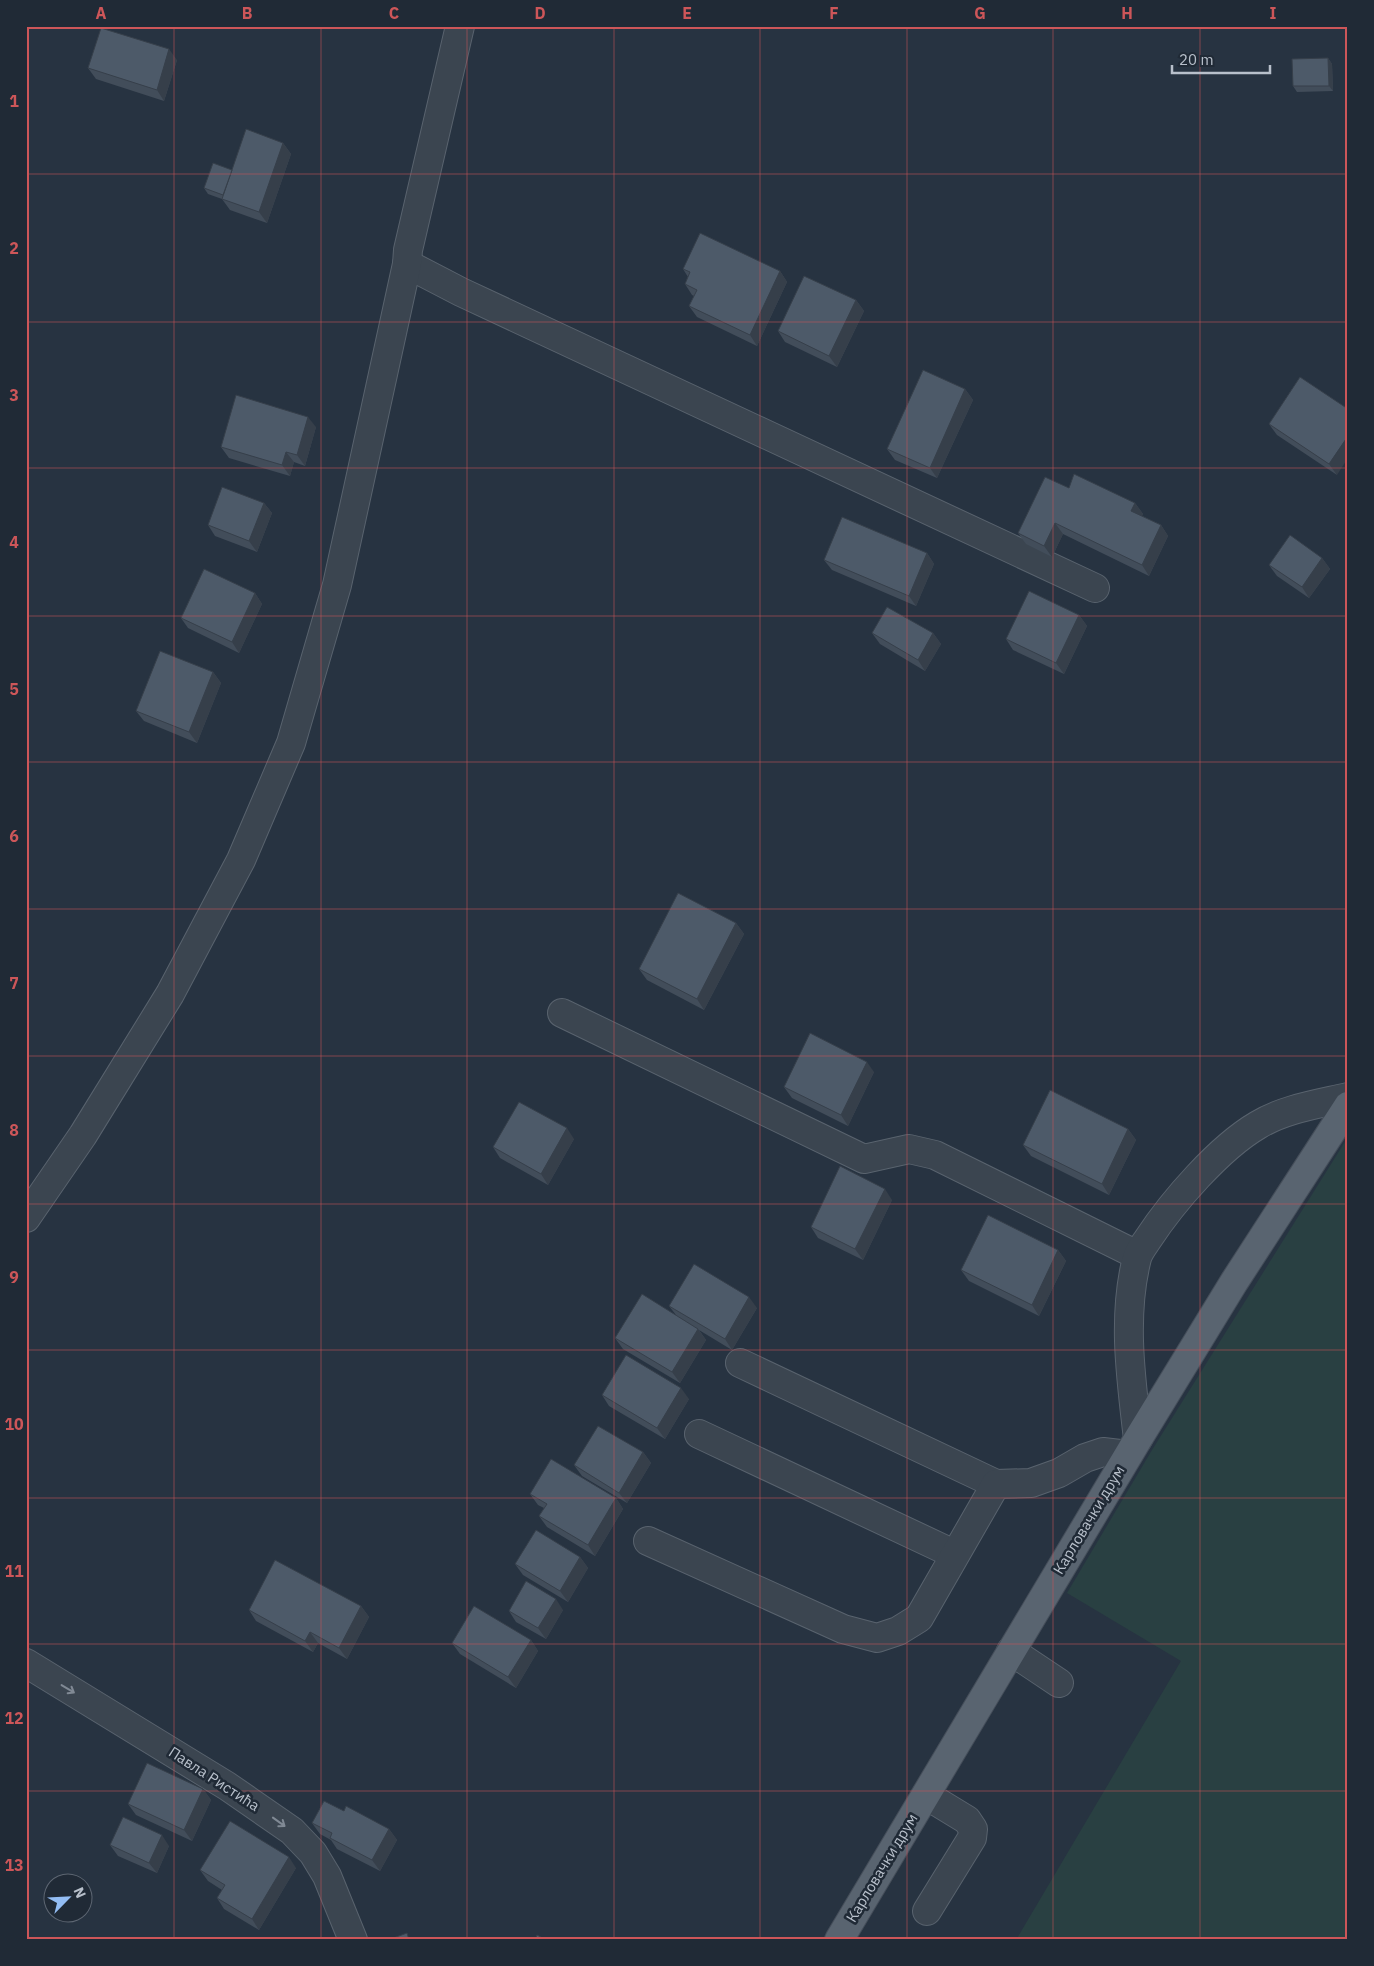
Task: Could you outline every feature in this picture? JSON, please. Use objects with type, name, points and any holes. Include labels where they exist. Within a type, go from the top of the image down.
[{"type":"main road","name":"Карловачки друм","points":[[839,1940],[1133,1447],[1234,1282],[1348,1106]]},
{"type":"street","points":[[26,1218],[83,1135],[170,994],[241,860],[291,743],[337,585],[407,264],[408,250],[460,26]]},
{"type":"street","points":[[407,264],[461,292],[1095,588]]},
{"type":"street","points":[[562,1013],[864,1160],[909,1149],[935,1155],[1137,1255]]},
{"type":"street","points":[[740,1363],[996,1484],[1031,1483],[1059,1473],[1085,1458],[1103,1452],[1133,1447],[1129,1335],[1131,1290],[1137,1255],[1165,1214],[1199,1176],[1232,1144],[1258,1124],[1283,1114],[1348,1097]]},
{"type":"street","points":[[699,1434],[954,1554]]},
{"type":"street","points":[[648,1541],[843,1629],[877,1638],[898,1631],[918,1618],[996,1484]]},
{"type":"street","points":[[1012,1651],[1059,1684]]},
{"type":"street","name":"Павла Ристића","points":[[26,1663],[227,1786],[292,1832],[313,1853],[327,1876],[353,1940]]},
{"type":"street","points":[[926,1795],[967,1820],[973,1829],[972,1838],[926,1911]]},
{"type":"green space","points":[[1348,1137],[1348,1940],[1016,1940],[1181,1661],[1067,1593],[1152,1450]]},
{"type":"building","points":[[101,28],[169,49],[157,90],[88,68]]},
{"type":"building","points":[[1328,58],[1329,86],[1293,86],[1292,59]]},
{"type":"building","points":[[246,129],[283,143],[259,212],[222,199]]},
{"type":"building","points":[[213,163],[232,170],[223,195],[204,188]]},
{"type":"building","points":[[700,233],[780,271],[750,335],[689,306],[697,290],[685,284],[690,272],[683,269]]},
{"type":"building","points":[[804,276],[856,300],[829,356],[778,331]]},
{"type":"building","points":[[923,370],[965,389],[930,468],[887,449]]},
{"type":"building","points":[[1300,377],[1348,409],[1348,436],[1329,464],[1269,424]]},
{"type":"building","points":[[236,395],[308,417],[297,455],[286,452],[282,465],[221,447]]},
{"type":"building","points":[[1074,474],[1135,503],[1131,511],[1161,525],[1142,565],[1055,523],[1044,546],[1018,533],[1045,477],[1069,488]]},
{"type":"building","points":[[222,487],[264,503],[249,541],[208,525]]},
{"type":"building","points":[[842,517],[927,553],[909,596],[824,560]]},
{"type":"building","points":[[1290,535],[1322,558],[1302,587],[1269,565]]},
{"type":"building","points":[[204,569],[255,593],[232,642],[181,618]]},
{"type":"building","points":[[1029,591],[1079,615],[1056,663],[1006,639]]},
{"type":"building","points":[[887,607],[933,633],[918,660],[872,633]]},
{"type":"building","points":[[160,651],[213,672],[189,732],[136,711]]},
{"type":"building","points":[[678,893],[736,923],[697,999],[639,969]]},
{"type":"building","points":[[810,1033],[867,1062],[841,1115],[784,1087]]},
{"type":"building","points":[[1050,1090],[1128,1129],[1102,1184],[1023,1145]]},
{"type":"building","points":[[519,1102],[567,1128],[541,1174],[493,1147]]},
{"type":"building","points":[[840,1166],[885,1189],[855,1249],[811,1227]]},
{"type":"building","points":[[988,1215],[1058,1250],[1032,1305],[961,1270]]},
{"type":"building","points":[[694,1264],[749,1297],[725,1339],[669,1306]]},
{"type":"building","points":[[642,1294],[698,1329],[672,1372],[615,1338]]},
{"type":"building","points":[[626,1355],[681,1388],[657,1428],[602,1395]]},
{"type":"building","points":[[598,1426],[643,1452],[619,1493],[574,1465]]},
{"type":"building","points":[[551,1459],[616,1498],[588,1545],[539,1516],[547,1504],[530,1494]]},
{"type":"building","points":[[536,1530],[580,1557],[560,1591],[515,1564]]},
{"type":"building","points":[[275,1560],[361,1606],[339,1648],[310,1632],[305,1641],[249,1610]]},
{"type":"building","points":[[526,1581],[556,1599],[538,1628],[509,1611]]},
{"type":"building","points":[[474,1606],[531,1640],[508,1677],[452,1643]]},
{"type":"building","points":[[147,1763],[203,1789],[184,1830],[128,1804]]},
{"type":"building","points":[[324,1801],[344,1811],[346,1806],[389,1829],[372,1860],[330,1838],[332,1833],[312,1823]]},
{"type":"building","points":[[123,1817],[162,1835],[149,1863],[110,1845]]},
{"type":"building","points":[[230,1821],[289,1857],[252,1919],[217,1898],[225,1885],[200,1870]]},
{"type":"building","points":[[407,1933],[409,1940],[388,1940]]},
{"type":"building","points":[[537,1935],[546,1940],[535,1940]]}]
